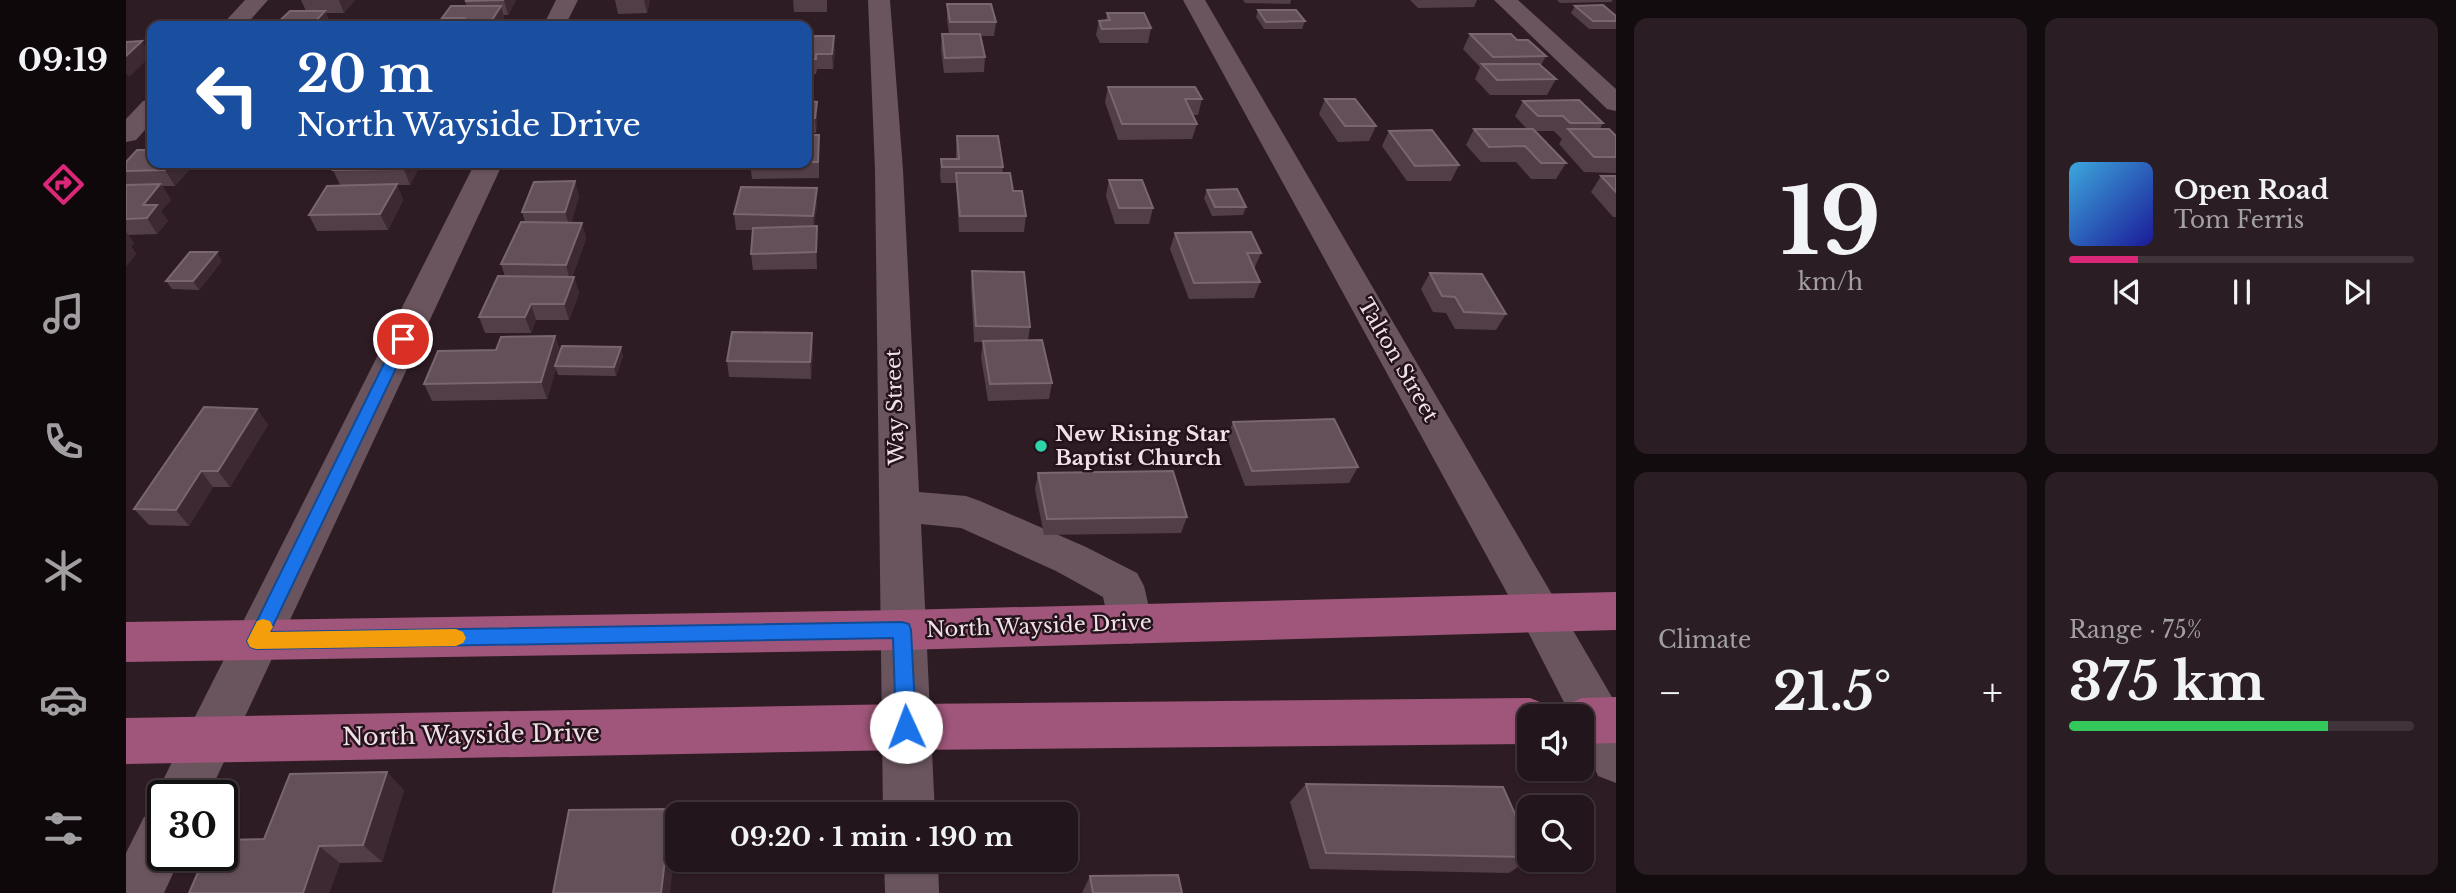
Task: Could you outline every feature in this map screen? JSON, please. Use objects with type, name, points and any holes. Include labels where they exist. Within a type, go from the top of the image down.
[{"type":"main road","name":"North Wayside Drive","points":[[126,642],[902,630],[1616,611]]},
{"type":"main road","name":"North Wayside Drive","points":[[126,741],[906,727],[1517,721]]},
{"type":"street","points":[[237,21],[257,0]]},
{"type":"street","points":[[556,21],[567,0]]},
{"type":"street","name":"Way Street","points":[[880,0],[889,170],[909,802]]},
{"type":"street","name":"Talton Street","points":[[1194,0],[1541,612],[1603,730]]},
{"type":"street","points":[[1505,0],[1616,103]]},
{"type":"street","points":[[126,134],[147,112]]},
{"type":"street","points":[[190,780],[487,168]]},
{"type":"street","points":[[898,506],[935,507],[967,512],[1072,559],[1122,586],[1131,624]]},
{"type":"street","points":[[135,893],[147,869]]},
{"type":"street","points":[[911,872],[912,893]]},
{"type":"building","points":[[947,4],[991,4],[996,22],[950,22]]},
{"type":"building","points":[[1603,5],[1616,16],[1616,21],[1593,21],[1575,6]]},
{"type":"building","points":[[451,6],[501,6],[491,21],[442,18]]},
{"type":"building","points":[[1258,10],[1296,10],[1305,21],[1266,22]]},
{"type":"building","points":[[290,11],[325,11],[316,21],[279,21]]},
{"type":"building","points":[[1107,13],[1144,13],[1151,28],[1102,29],[1099,21],[1110,20]]},
{"type":"building","points":[[942,34],[980,34],[985,57],[945,58]]},
{"type":"building","points":[[1470,34],[1511,34],[1517,40],[1528,40],[1546,56],[1493,57]]},
{"type":"building","points":[[812,36],[834,36],[832,54],[816,54],[816,59],[812,59]]},
{"type":"building","points":[[142,41],[126,56],[126,42]]},
{"type":"building","points":[[1482,64],[1539,64],[1556,79],[1497,80]]},
{"type":"building","points":[[1108,87],[1195,87],[1202,99],[1185,99],[1197,124],[1122,124]]},
{"type":"building","points":[[1325,99],[1355,99],[1376,126],[1345,126]]},
{"type":"building","points":[[1579,100],[1603,123],[1570,123],[1563,116],[1538,116],[1523,101]]},
{"type":"building","points":[[812,102],[817,102],[815,118],[812,118]]},
{"type":"building","points":[[1474,129],[1533,129],[1566,163],[1541,163],[1525,146],[1489,147]]},
{"type":"building","points":[[1568,129],[1609,129],[1616,136],[1616,157],[1594,157]]},
{"type":"building","points":[[1432,130],[1459,165],[1415,166],[1389,131]]},
{"type":"building","points":[[812,135],[819,135],[818,162],[812,162]]},
{"type":"building","points":[[957,136],[998,136],[1003,167],[942,167],[941,159],[959,159]]},
{"type":"building","points":[[137,150],[147,150],[147,168],[167,168],[126,171],[126,162]]},
{"type":"building","points":[[334,168],[404,168],[404,169],[333,170]]},
{"type":"building","points":[[956,173],[1010,173],[1013,191],[1022,191],[1026,216],[960,216]]},
{"type":"building","points":[[1601,176],[1616,176],[1616,192]]},
{"type":"building","points":[[1109,180],[1142,180],[1153,208],[1119,208]]},
{"type":"building","points":[[575,181],[565,212],[522,212],[534,182]]},
{"type":"building","points":[[160,184],[143,205],[157,205],[147,218],[126,219],[126,185]]},
{"type":"building","points":[[397,184],[380,214],[309,215],[327,186]]},
{"type":"building","points":[[741,187],[817,188],[813,216],[734,214]]},
{"type":"building","points":[[1237,189],[1246,207],[1215,207],[1207,190]]},
{"type":"building","points":[[521,222],[582,223],[566,265],[501,264]]},
{"type":"building","points":[[817,226],[816,252],[751,254],[753,228]]},
{"type":"building","points":[[1251,232],[1261,253],[1247,253],[1260,282],[1194,283],[1175,233]]},
{"type":"building","points":[[190,252],[217,252],[193,281],[166,281]]},
{"type":"building","points":[[972,271],[1024,272],[1030,327],[976,326]]},
{"type":"building","points":[[1430,273],[1482,274],[1506,314],[1464,312],[1455,297],[1442,296]]},
{"type":"building","points":[[498,276],[574,277],[564,304],[531,304],[525,317],[479,317]]},
{"type":"building","points":[[732,332],[812,333],[810,362],[727,361]]},
{"type":"building","points":[[555,336],[541,382],[424,384],[438,351],[496,350],[501,337]]},
{"type":"building","points":[[1042,340],[1052,383],[990,384],[983,341]]},
{"type":"building","points":[[562,346],[621,347],[614,367],[555,366]]},
{"type":"building","points":[[204,407],[257,409],[218,471],[201,471],[176,510],[134,509]]},
{"type":"building","points":[[1334,419],[1358,467],[1252,471],[1233,422]]},
{"type":"building","points":[[1173,471],[1187,517],[1047,519],[1038,473]]},
{"type":"building","points":[[387,772],[363,845],[319,846],[303,893],[189,893],[199,871],[238,871],[238,840],[264,839],[290,774]]},
{"type":"building","points":[[1306,784],[1503,787],[1517,819],[1517,857],[1326,853]]},
{"type":"building","points":[[665,809],[665,859],[661,893],[553,893],[569,810]]},
{"type":"building","points":[[1178,875],[1182,893],[1093,893],[1090,876]]},
{"type":"slow traffic","points":[[263,627],[256,641],[456,638]]},
{"type":"place","name":"New Rising Star Baptist Church","points":[[1041,446]]},
{"type":"route","points":[[403,339],[256,641],[902,630],[906,727]]}]
